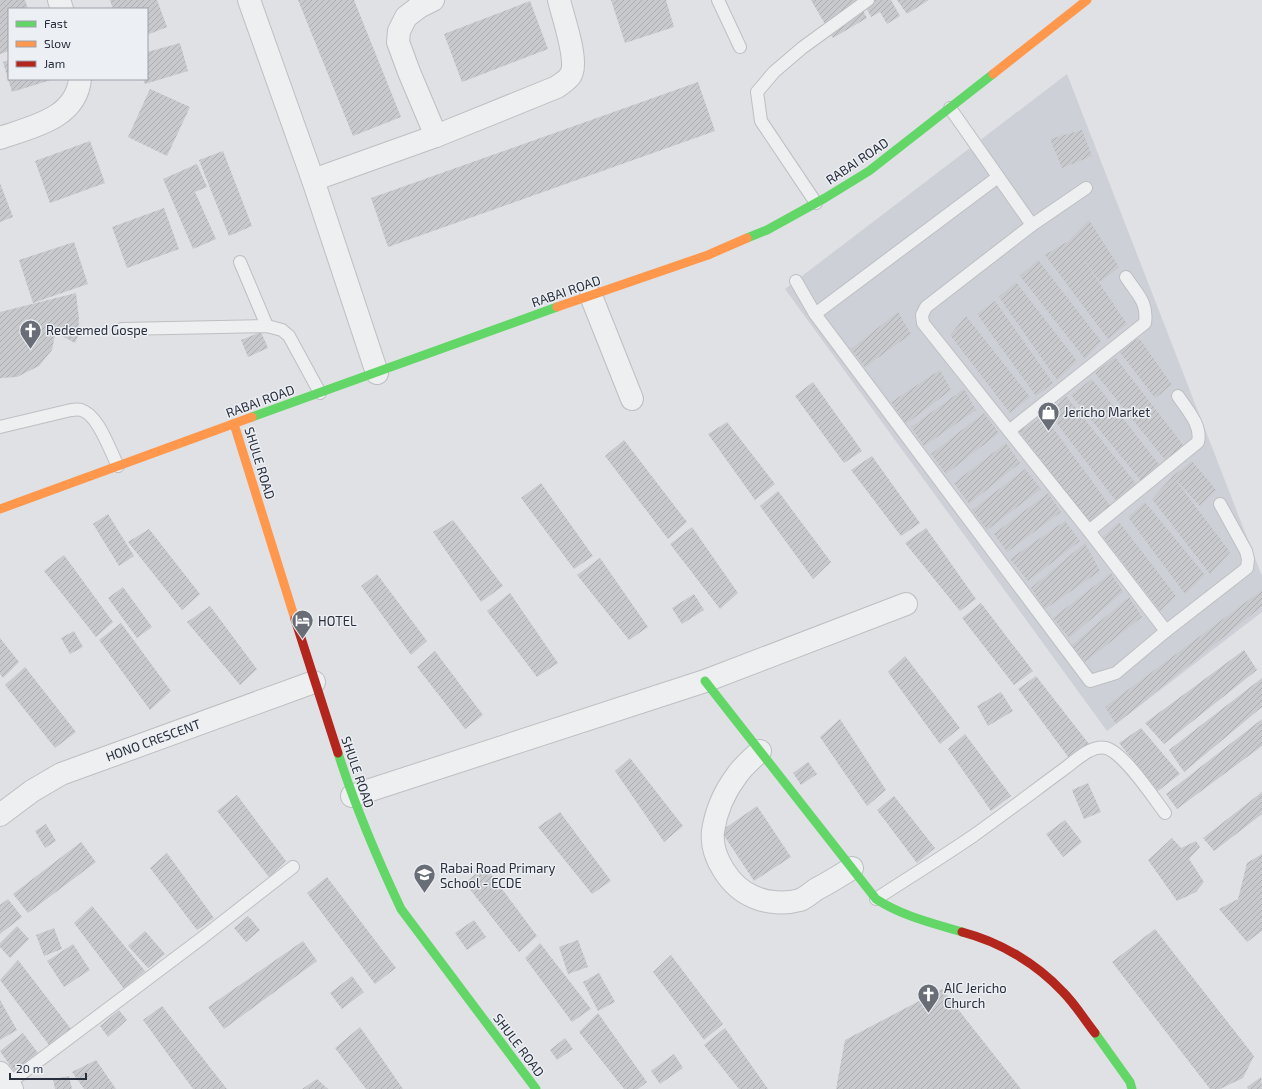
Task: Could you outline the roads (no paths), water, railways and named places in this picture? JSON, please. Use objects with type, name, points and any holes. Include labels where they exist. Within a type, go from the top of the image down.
[{"type":"street","points":[[249,0],[313,180],[377,372]]},
{"type":"street","points":[[433,0],[419,7],[406,17],[398,31],[398,42],[436,136]]},
{"type":"street","points":[[313,180],[436,136],[557,87],[572,73],[573,64],[572,53],[559,0]]},
{"type":"street","name":"RABAI ROAD","points":[[0,509],[525,318],[708,255],[767,230],[869,171],[1085,1]]},
{"type":"street","points":[[0,138],[43,123],[59,114],[71,104],[80,80]]},
{"type":"street","points":[[591,296],[632,399]]},
{"type":"street","name":"SHULE ROAD","points":[[234,424],[314,682],[352,796],[386,877],[401,909],[536,1089]]},
{"type":"street","points":[[352,796],[705,681],[906,604]]},
{"type":"street","points":[[705,681],[876,899],[887,906],[919,920],[982,937],[1030,962],[1063,992],[1101,1041],[1130,1082],[1132,1089]]},
{"type":"street","name":"HONO CRESCENT","points":[[0,816],[32,791],[61,774],[314,682]]},
{"type":"street","points":[[760,751],[737,774],[727,791],[720,805],[713,831],[714,848],[721,864],[730,878],[740,889],[755,898],[776,902],[800,900],[852,868]]},
{"type":"lane","points":[[718,0],[740,47]]},
{"type":"lane","points":[[816,203],[761,121],[756,92],[774,72],[802,48],[868,0]]},
{"type":"lane","points":[[950,108],[1032,225]]},
{"type":"lane","points":[[815,314],[998,177]]},
{"type":"lane","points":[[1086,188],[1032,225],[926,307],[922,315],[923,323],[1089,531],[1166,631]]},
{"type":"lane","points":[[240,262],[267,326]]},
{"type":"lane","points":[[1009,431],[1145,323],[1145,305],[1126,277]]},
{"type":"lane","points":[[796,281],[815,314],[1090,681],[1116,673],[1166,631],[1247,568],[1248,560],[1246,551],[1220,504]]},
{"type":"lane","points":[[122,329],[267,326],[282,330],[289,336],[320,393]]},
{"type":"lane","points":[[1089,531],[1198,442],[1200,436],[1199,428],[1178,396]]},
{"type":"lane","points":[[0,427],[71,410],[81,410],[89,414],[97,423],[118,466]]},
{"type":"lane","points":[[876,899],[972,836],[1072,763],[1089,751],[1098,747],[1106,748],[1115,752],[1124,760],[1165,812]]},
{"type":"lane","points":[[7,1082],[202,938],[293,867]]},
{"type":"place","name":"Redeemed Gospe","points":[[30,350]]},
{"type":"place","name":"Jericho Market","points":[[1048,432]]},
{"type":"place","name":"HOTEL","points":[[302,640]]},
{"type":"place","name":"Rabai Road Primary School - ECDE","points":[[425,894]]},
{"type":"place","name":"AIC Jericho Church","points":[[928,1014]]}]
